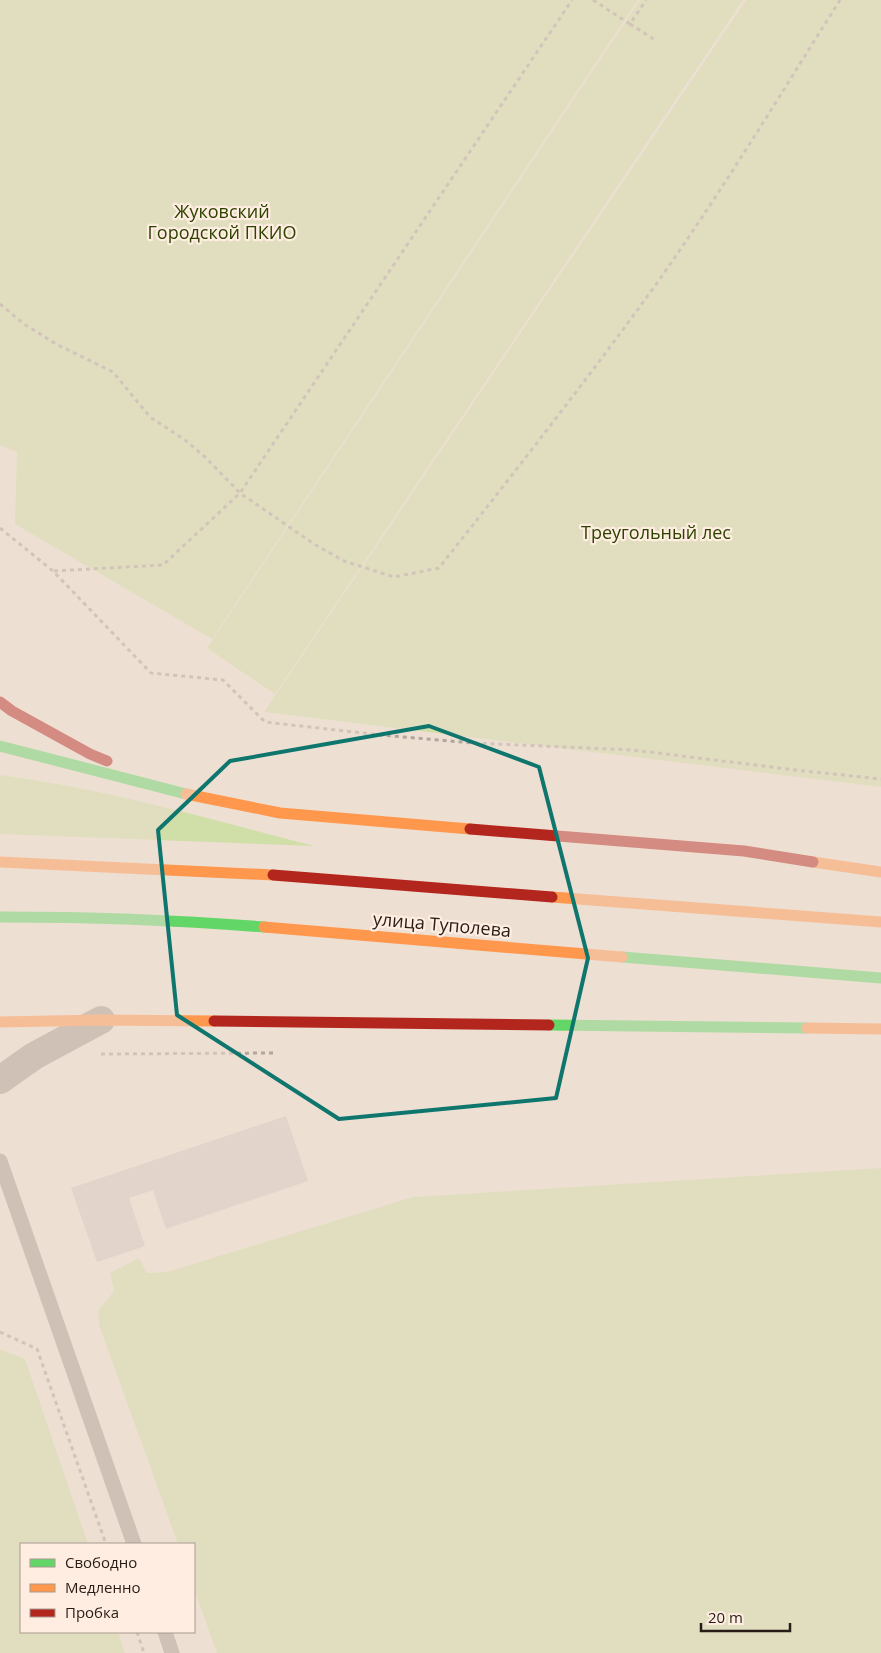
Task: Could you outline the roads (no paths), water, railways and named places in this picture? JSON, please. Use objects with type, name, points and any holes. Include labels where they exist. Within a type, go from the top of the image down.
[{"type":"main road","points":[[0,702],[12,711],[90,754],[182,793]]},
{"type":"main road","points":[[0,746],[182,793],[280,813],[744,851],[881,872]]},
{"type":"main road","name":"улица Туполева","points":[[0,862],[231,872],[881,922]]},
{"type":"main road","name":"улица Туполева","points":[[0,917],[222,924],[881,978]]},
{"type":"main road","points":[[0,1022],[102,1020],[881,1029]]},
{"type":"street","points":[[3,1078],[34,1056],[102,1020]]},
{"type":"lane","points":[[0,1161],[134,1543]]},
{"type":"lane","points":[[165,1633],[172,1653]]},
{"type":"park label","name":"Жуковский Городской ПКИО","points":[[222,222]]},
{"type":"park label","name":"Треугольный лес","points":[[656,533]]}]
